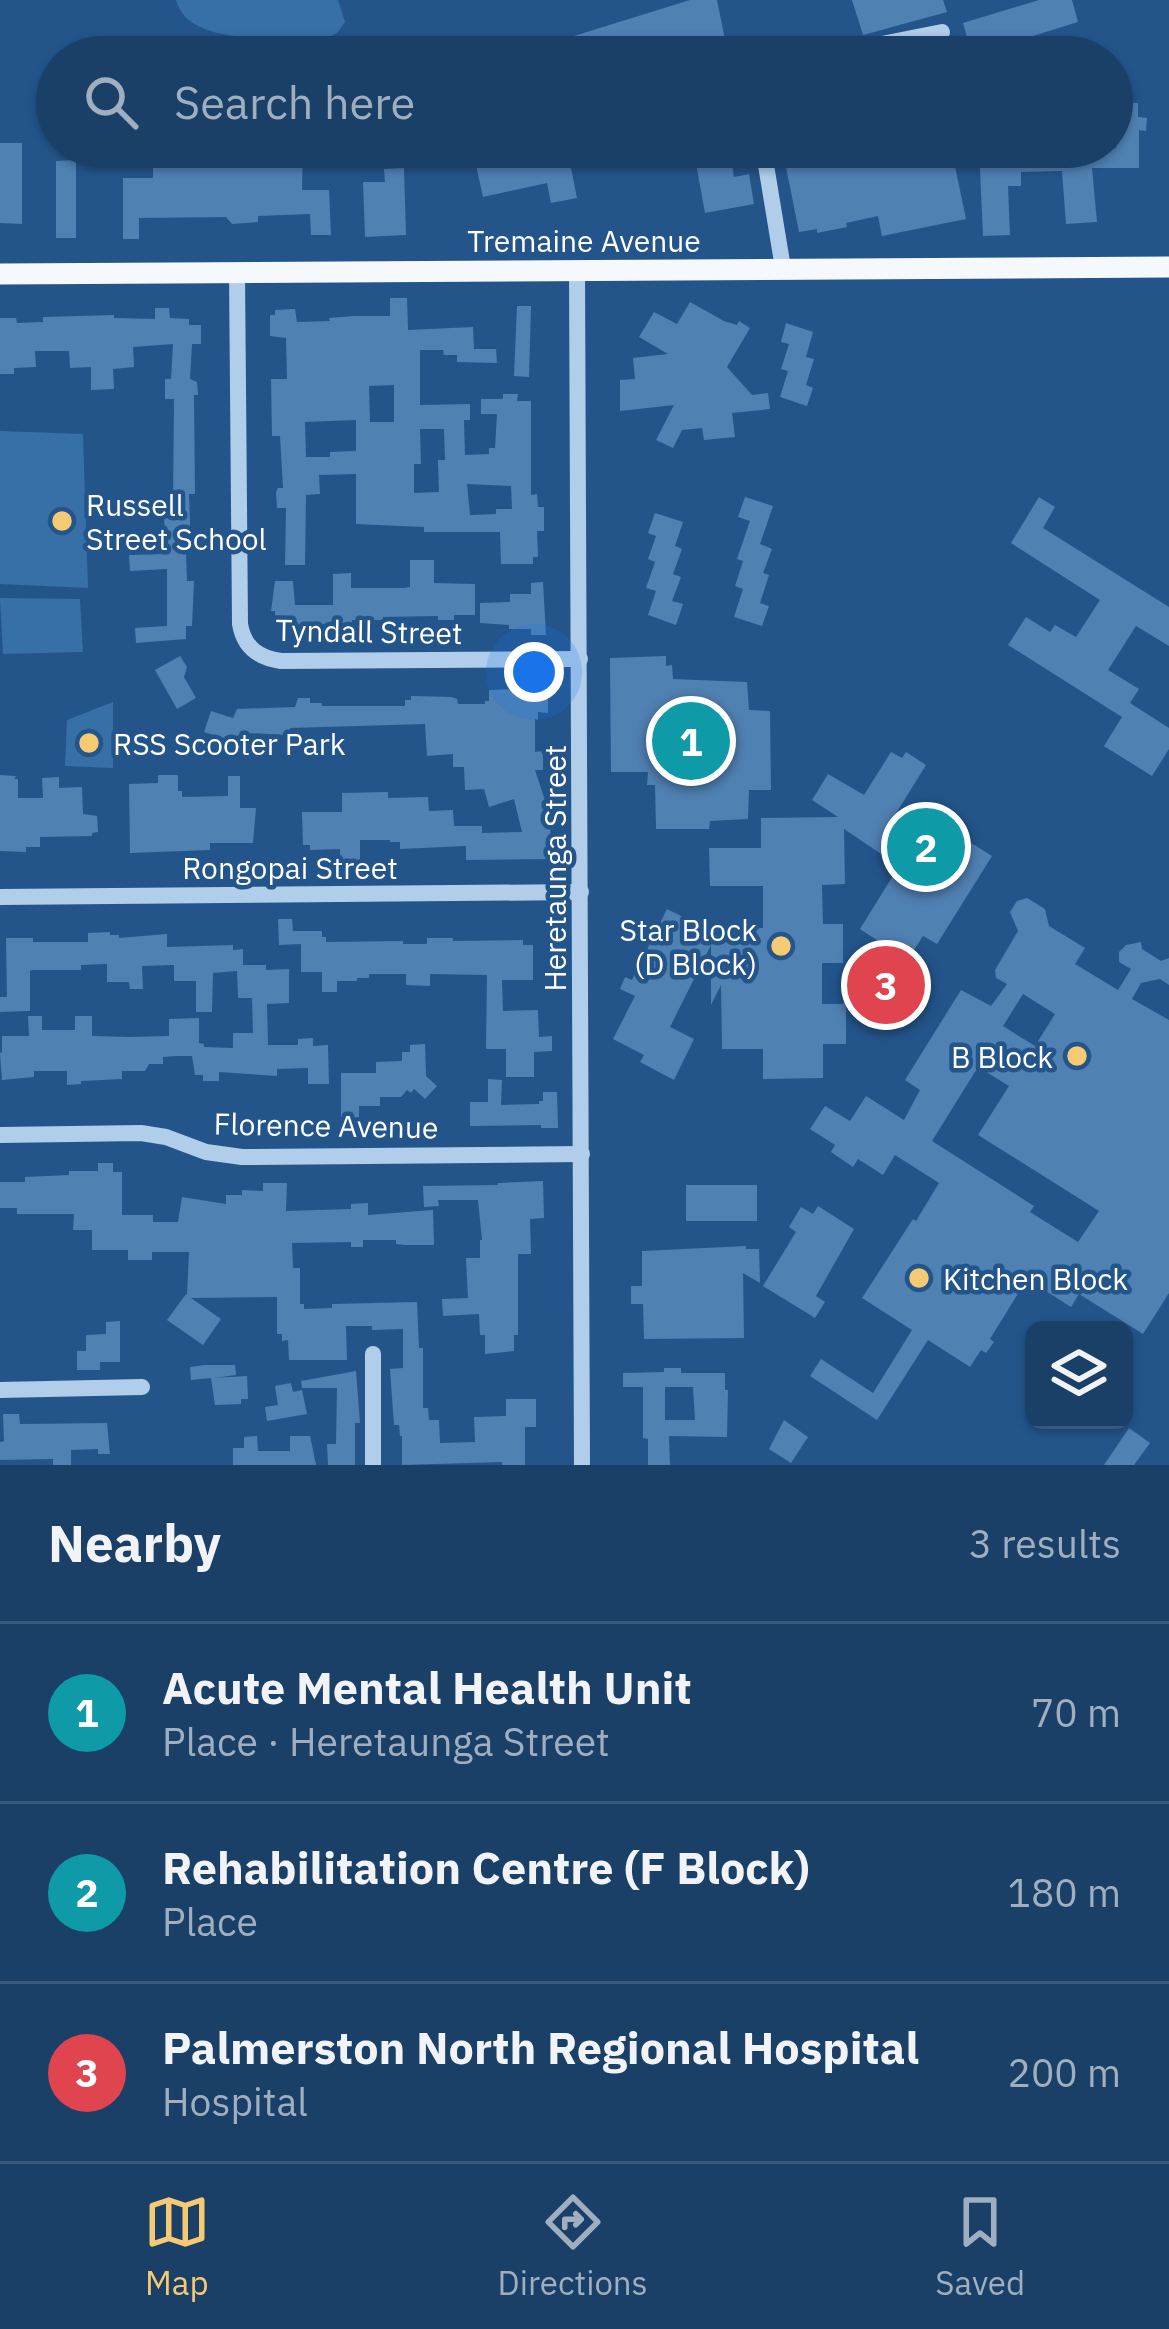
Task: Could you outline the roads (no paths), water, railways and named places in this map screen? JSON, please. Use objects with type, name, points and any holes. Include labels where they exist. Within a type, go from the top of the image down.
[{"type":"main road","name":"Tremaine Avenue","points":[[0,274],[1169,267]]},
{"type":"street","points":[[922,36],[942,32]]},
{"type":"street","points":[[767,168],[783,268]]},
{"type":"street","name":"Heretaunga Street","points":[[577,270],[582,1465]]},
{"type":"street","name":"Tyndall Street","points":[[237,272],[240,624],[248,646],[281,661],[580,658]]},
{"type":"street","name":"Rongopai Street","points":[[0,897],[581,892]]},
{"type":"street","name":"Florence Avenue","points":[[0,1135],[141,1133],[242,1157],[582,1154]]},
{"type":"street","points":[[373,1354],[373,1465]]},
{"type":"street","points":[[0,1390],[142,1387]]},
{"type":"place","name":"Russell Street School","points":[[62,521]]},
{"type":"place","name":"Acute Mental Health Unit","points":[[691,741]]},
{"type":"place","name":"RSS Scooter Park","points":[[89,743]]},
{"type":"place","name":"Rehabilitation Centre (F Block)","points":[[926,847]]},
{"type":"place","name":"Star Block (D Block)","points":[[781,946]]},
{"type":"place","name":"Palmerston North Regional Hospital","points":[[886,985]]},
{"type":"place","name":"B Block","points":[[1077,1056]]},
{"type":"place","name":"Kitchen Block","points":[[919,1278]]}]
